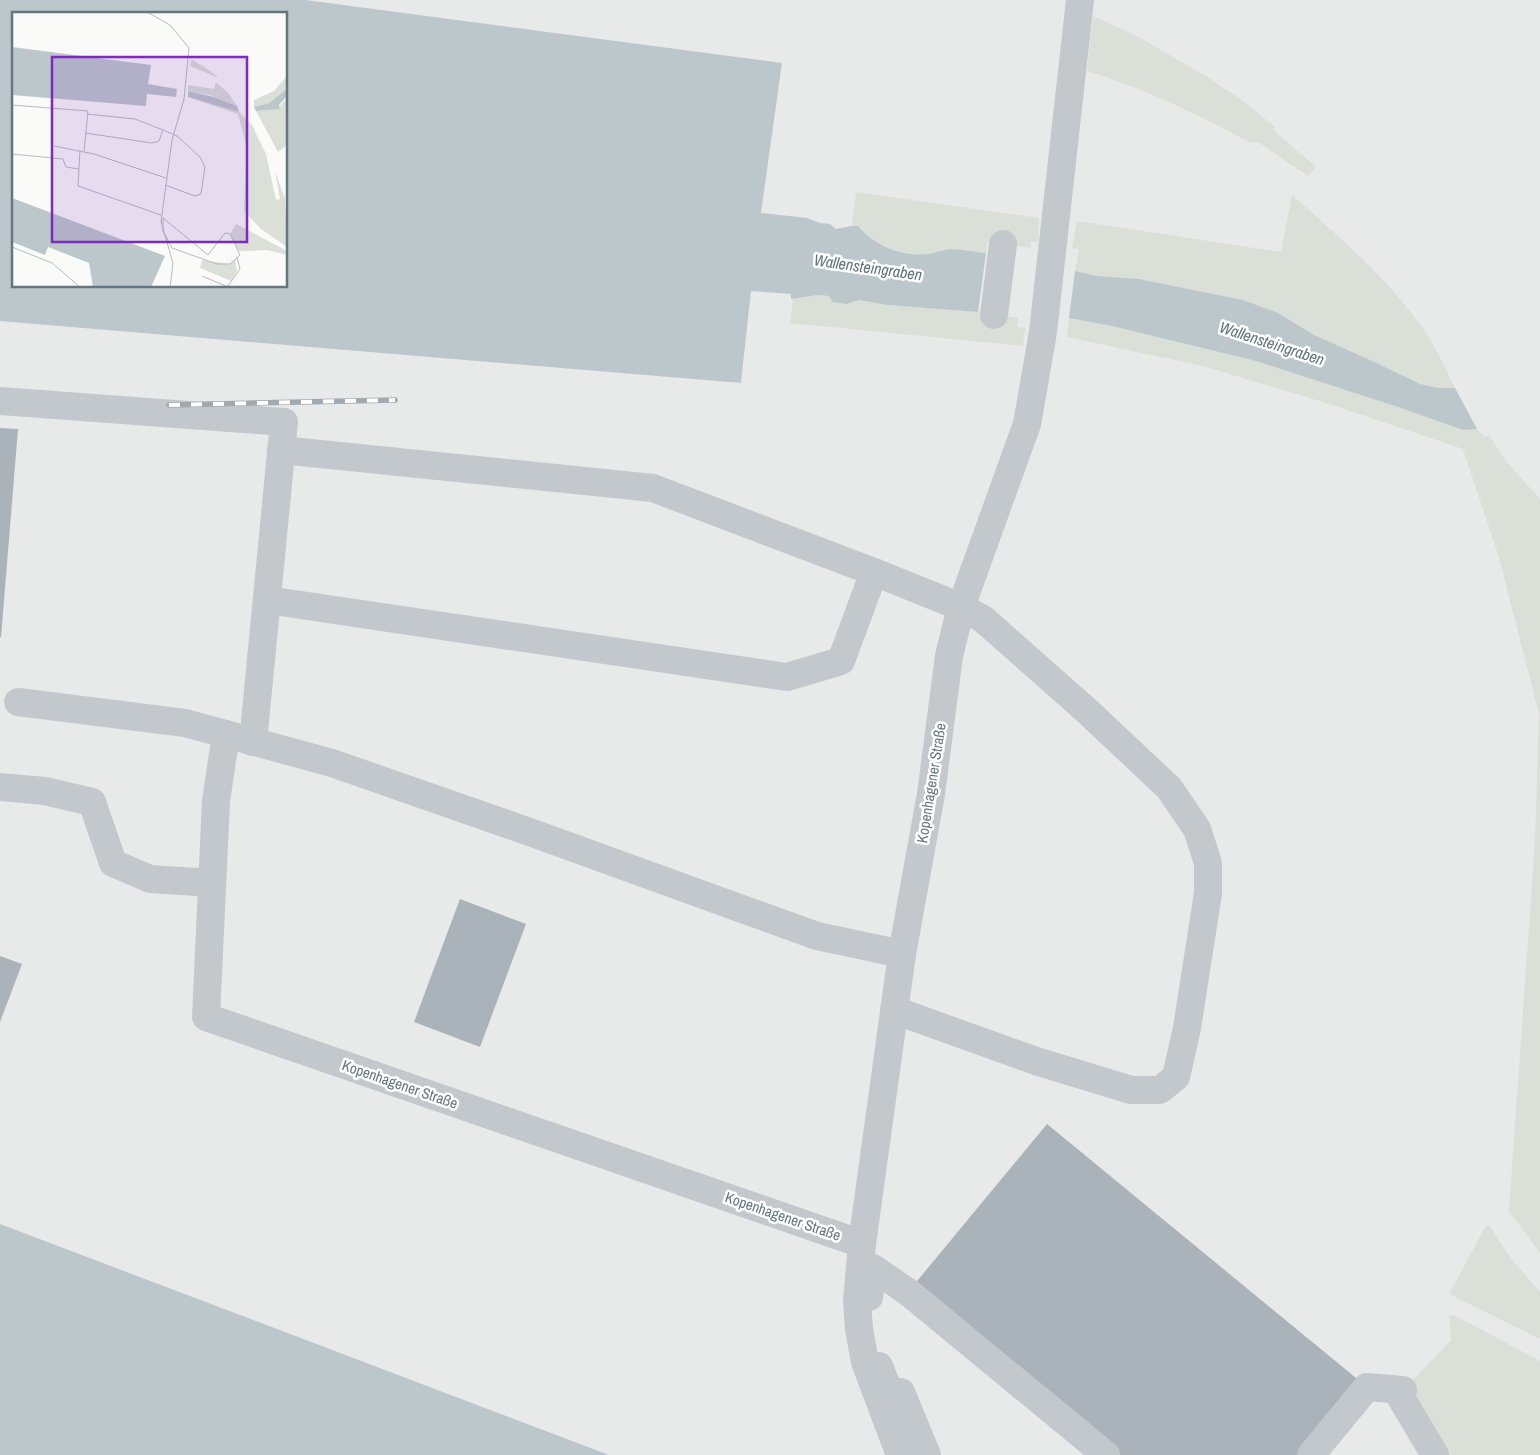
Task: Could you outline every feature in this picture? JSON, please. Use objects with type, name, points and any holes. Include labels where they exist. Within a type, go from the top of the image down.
[{"type":"street","name":"Kopenhagener Straße","points":[[900,1455],[888,1386],[865,1362],[859,1329],[857,1301],[862,1244],[902,954],[931,794],[949,656],[961,607],[1027,424],[1043,332],[1080,0]]},
{"type":"street","points":[[994,315],[1003,244]]},
{"type":"street","points":[[0,401],[284,422],[253,742]]},
{"type":"street","points":[[281,450],[653,488],[874,572],[961,607],[983,619],[1086,710],[1169,788],[1197,829],[1208,863],[1208,893],[1187,1028],[1176,1076],[1160,1090],[1131,1090],[1036,1061],[894,1010]]},
{"type":"street","points":[[267,600],[787,677],[841,661],[874,572]]},
{"type":"street","points":[[18,702],[185,723],[332,763],[524,830],[816,936],[902,954]]},
{"type":"street","name":"Kopenhagener Straße","points":[[226,734],[216,801],[206,1017],[862,1244]]},
{"type":"street","points":[[0,787],[45,791],[92,802],[113,863],[150,879],[212,883]]},
{"type":"street","points":[[927,1455],[901,1392],[891,1397],[879,1366],[870,1329],[869,1300],[873,1268],[908,1292],[1106,1455]]},
{"type":"street","points":[[1311,1455],[1367,1387],[1403,1390],[1401,1398],[1435,1455]]},
{"type":"shaded area","points":[[306,0],[1540,0],[1540,1455],[1449,1316],[1451,1340],[1403,1390],[1435,1455],[605,1455],[0,1229],[0,317],[741,383],[755,251],[782,63]]},
{"type":"shaded area","points":[[1093,16],[1137,36],[1207,77],[1240,99],[1275,127],[1273,130],[1316,167],[1308,176],[1258,142],[1251,143],[1171,103],[1087,71]]},
{"type":"shaded area","points":[[856,192],[1039,218],[1038,242],[1031,242],[1031,248],[987,242],[986,253],[959,249],[928,254],[899,252],[872,239],[858,226],[852,226]]},
{"type":"shaded area","points":[[1292,195],[1361,258],[1393,291],[1431,341],[1455,388],[1420,385],[1314,335],[1278,313],[1243,300],[1139,279],[1097,276],[1075,271],[1079,249],[1072,248],[1077,221],[1281,252]]},
{"type":"shaded area","points":[[818,295],[829,296],[847,304],[859,300],[888,305],[978,312],[1018,318],[1017,327],[1025,328],[1023,346],[790,323],[793,299]]},
{"type":"shaded area","points":[[1069,318],[1112,326],[1256,361],[1463,430],[1477,429],[1484,437],[1489,435],[1505,460],[1540,499],[1540,1253],[1509,1211],[1535,842],[1539,714],[1499,557],[1463,449],[1333,405],[1203,366],[1067,337]]},
{"type":"shaded area","points":[[1489,1225],[1512,1260],[1540,1292],[1540,1339],[1449,1294],[1484,1229]]},
{"type":"shaded area","points":[[1454,1315],[1540,1361],[1540,1455],[1435,1455],[1403,1390],[1451,1340],[1449,1316]]},
{"type":"water","name":"Wallensteingraben","points":[[0,0],[306,0],[782,63],[761,213],[807,218],[820,223],[830,224],[836,229],[858,226],[872,239],[890,249],[908,254],[928,254],[951,249],[986,253],[978,312],[888,305],[859,300],[847,304],[833,302],[829,296],[818,295],[791,299],[791,294],[751,291],[741,383],[0,321]]},
{"type":"water","name":"Wallensteingraben","points":[[1075,271],[1097,276],[1139,279],[1243,300],[1278,313],[1314,335],[1420,384],[1438,388],[1455,388],[1477,429],[1463,430],[1256,361],[1112,326],[1069,318]]},
{"type":"water","points":[[0,1224],[609,1455],[0,1455]]},
{"type":"building","points":[[0,428],[18,429],[1,637],[0,637]]},
{"type":"building","points":[[460,899],[526,924],[480,1047],[414,1022]]},
{"type":"building","points":[[0,956],[22,964],[0,1022]]},
{"type":"building","points":[[1047,1124],[1367,1387],[1311,1455],[1106,1455],[908,1292]]},
{"type":"railway","points":[[169,405],[395,400]]}]
